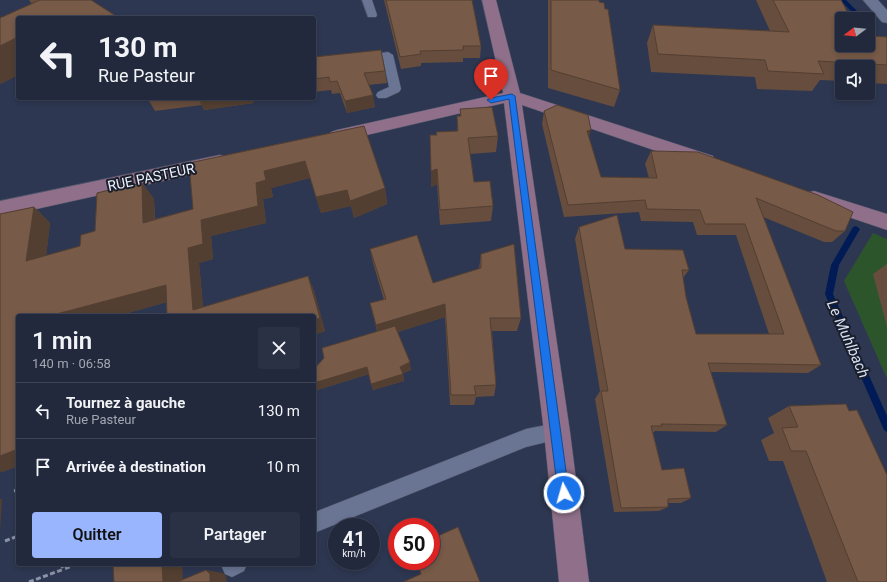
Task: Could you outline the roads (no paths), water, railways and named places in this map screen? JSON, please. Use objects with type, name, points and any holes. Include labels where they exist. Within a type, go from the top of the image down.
[{"type":"street","points":[[489,0],[512,96],[557,432],[574,582]]},
{"type":"street","points":[[870,0],[887,19]]},
{"type":"street","points":[[319,140],[512,96],[723,167]]},
{"type":"street","name":"RUE PASTEUR","points":[[0,209],[238,158]]},
{"type":"street","points":[[797,192],[887,222]]},
{"type":"lane","points":[[368,0],[372,15]]},
{"type":"lane","points":[[354,61],[388,55],[395,89],[382,95]]},
{"type":"lane","points":[[316,522],[526,438],[557,432]]},
{"type":"waterway","name":"Le Muhlbach","points":[[843,0],[855,12]]},
{"type":"waterway","name":"Le Muhlbach","points":[[856,229],[835,265],[829,294],[887,427]]}]
